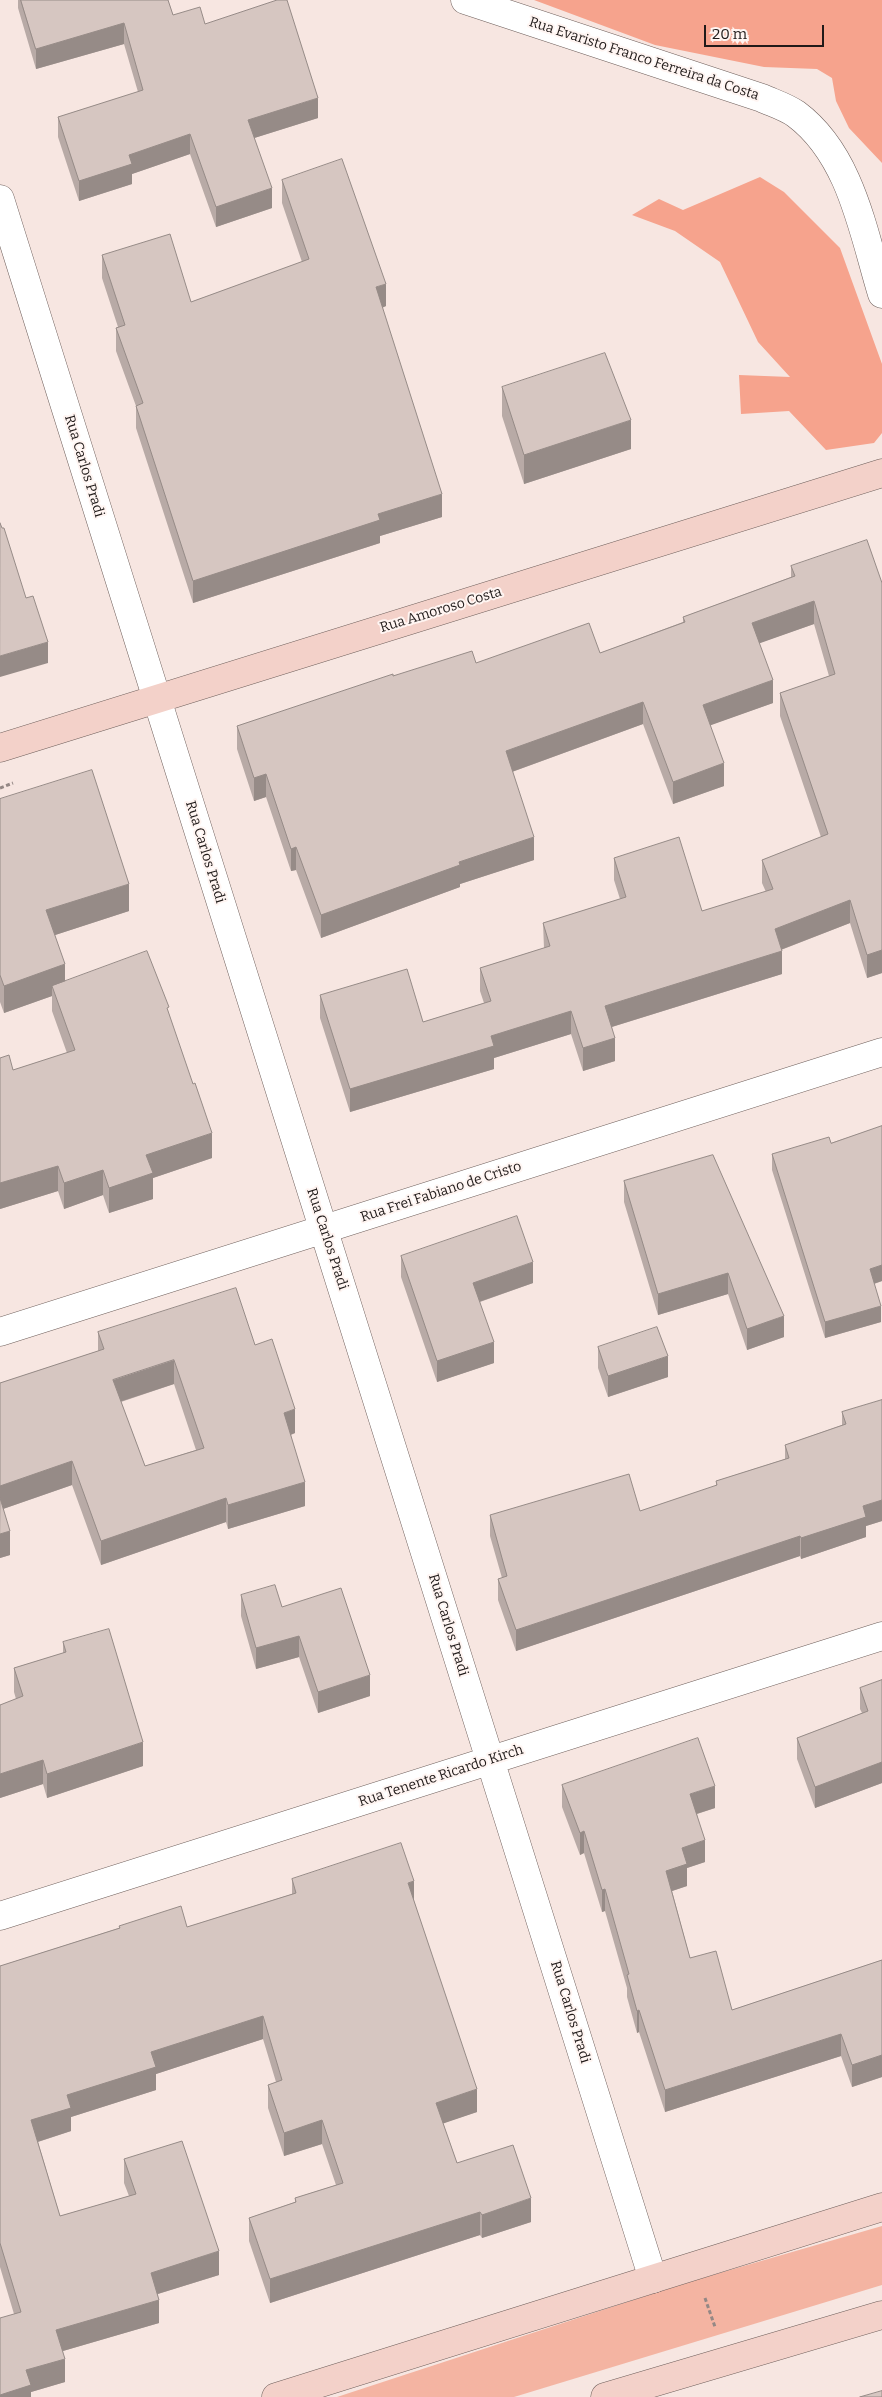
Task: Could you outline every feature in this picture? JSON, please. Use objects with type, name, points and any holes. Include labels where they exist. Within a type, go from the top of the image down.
[{"type":"main road","name":"Rua Amoroso Costa","points":[[0,748],[882,473]]},
{"type":"main road","points":[[276,2397],[882,2207]]},
{"type":"main road","points":[[605,2397],[668,2388],[728,2361],[882,2315]]},
{"type":"street","name":"Rua Evaristo Franco Ferreira da Costa","points":[[465,0],[762,98],[795,113],[816,131],[835,156],[848,185],[882,294]]},
{"type":"street","name":"Rua Carlos Pradi","points":[[0,199],[654,2279]]},
{"type":"street","name":"Rua Frei Fabiano de Cristo","points":[[0,1332],[882,1052]]},
{"type":"street","name":"Rua Tenente Ricardo Kirch","points":[[0,1916],[882,1636]]},
{"type":"path","points":[[693,2266],[728,2361]]},
{"type":"shaded area","points":[[534,0],[882,0],[882,163],[849,128],[836,101],[832,78],[817,69],[764,67],[655,45]]},
{"type":"shaded area","points":[[760,177],[784,192],[840,248],[882,364],[882,433],[874,443],[826,450],[789,411],[741,414],[739,375],[790,377],[758,342],[720,262],[675,231],[632,215],[659,199],[683,210]]},
{"type":"shaded area","points":[[882,2226],[882,2285],[514,2397],[337,2397],[685,2283]]},
{"type":"building","points":[[21,0],[168,0],[173,15],[200,7],[205,24],[277,0],[287,0],[318,98],[248,120],[272,188],[216,207],[190,134],[129,155],[132,164],[79,181],[58,117],[143,90],[124,23],[36,49]]},
{"type":"building","points":[[342,159],[386,284],[376,287],[442,494],[378,514],[380,520],[193,581],[136,406],[143,403],[116,328],[125,325],[102,255],[170,234],[191,302],[309,259],[282,180]]},
{"type":"building","points":[[605,353],[631,420],[524,455],[502,387]]},
{"type":"building","points":[[0,523],[2,528],[4,528],[26,598],[33,596],[48,642],[0,656]]},
{"type":"building","points":[[867,540],[882,583],[882,950],[867,955],[850,900],[775,929],[782,951],[605,1006],[615,1038],[583,1048],[571,1011],[491,1036],[494,1046],[350,1089],[320,995],[407,969],[423,1022],[491,1001],[480,968],[550,946],[543,923],[626,897],[614,858],[679,837],[702,911],[773,889],[762,860],[828,834],[780,693],[835,674],[814,601],[752,623],[773,680],[703,705],[724,763],[673,782],[643,702],[506,751],[534,837],[459,862],[460,865],[321,915],[296,847],[291,849],[266,774],[254,778],[237,726],[393,674],[393,676],[472,651],[476,663],[589,623],[600,653],[685,622],[683,617],[795,576],[791,566]]},
{"type":"building","points":[[92,770],[129,884],[46,910],[65,964],[4,986],[0,975],[0,799]]},
{"type":"building","points":[[147,951],[169,1007],[167,1008],[212,1133],[146,1155],[153,1173],[109,1188],[103,1170],[64,1183],[58,1166],[0,1183],[0,1058],[9,1055],[13,1070],[75,1050],[52,986]]},
{"type":"building","points":[[882,1126],[882,1265],[870,1269],[881,1306],[825,1322],[772,1154],[829,1137],[831,1143]]},
{"type":"building","points":[[713,1155],[784,1316],[747,1329],[728,1273],[658,1294],[624,1181]]},
{"type":"building","points":[[517,1216],[533,1262],[473,1283],[494,1342],[437,1361],[401,1256]]},
{"type":"building","points":[[236,1288],[255,1345],[272,1339],[295,1409],[284,1413],[305,1482],[228,1505],[226,1498],[101,1541],[72,1461],[0,1486],[0,1383],[104,1349],[98,1332]],"holes":[[[174,1360],[204,1448],[145,1466],[113,1380]]]},
{"type":"building","points":[[657,1327],[668,1356],[608,1376],[598,1347]]},
{"type":"building","points":[[882,1400],[882,1500],[863,1506],[866,1517],[801,1538],[800,1536],[516,1630],[498,1579],[507,1576],[490,1515],[629,1474],[640,1511],[717,1485],[716,1481],[789,1458],[785,1445],[846,1424],[842,1412]]},
{"type":"building","points":[[0,1498],[10,1531],[0,1534]]},
{"type":"building","points":[[275,1585],[282,1607],[341,1588],[370,1675],[318,1692],[299,1636],[256,1648],[241,1595]]},
{"type":"building","points":[[109,1629],[143,1742],[47,1774],[43,1760],[0,1774],[0,1705],[23,1696],[14,1668],[66,1652],[63,1642]]},
{"type":"building","points":[[882,1680],[882,1762],[815,1787],[797,1738],[868,1711],[860,1688]]},
{"type":"building","points":[[698,1738],[715,1786],[690,1794],[705,1840],[682,1848],[687,1864],[666,1871],[690,1958],[716,1951],[732,2010],[882,1960],[882,2055],[852,2065],[841,2034],[665,2090],[639,2010],[637,2011],[627,1975],[629,1974],[605,1889],[602,1890],[584,1831],[580,1833],[562,1785]]},
{"type":"building","points":[[401,1843],[414,1881],[408,1883],[477,2089],[436,2103],[457,2163],[513,2145],[531,2198],[482,2215],[480,2212],[270,2279],[249,2218],[296,2202],[295,2198],[343,2183],[322,2120],[284,2133],[268,2085],[282,2080],[263,2016],[151,2052],[156,2067],[67,2095],[71,2108],[31,2120],[60,2216],[136,2194],[124,2159],[182,2141],[219,2251],[151,2273],[159,2300],[56,2330],[65,2359],[26,2370],[31,2385],[0,2395],[0,2318],[21,2312],[0,2243],[0,1966],[120,1928],[119,1926],[181,1906],[187,1927],[296,1893],[292,1879]]},
{"type":"building","points":[[882,2391],[882,2397],[860,2397]]}]
